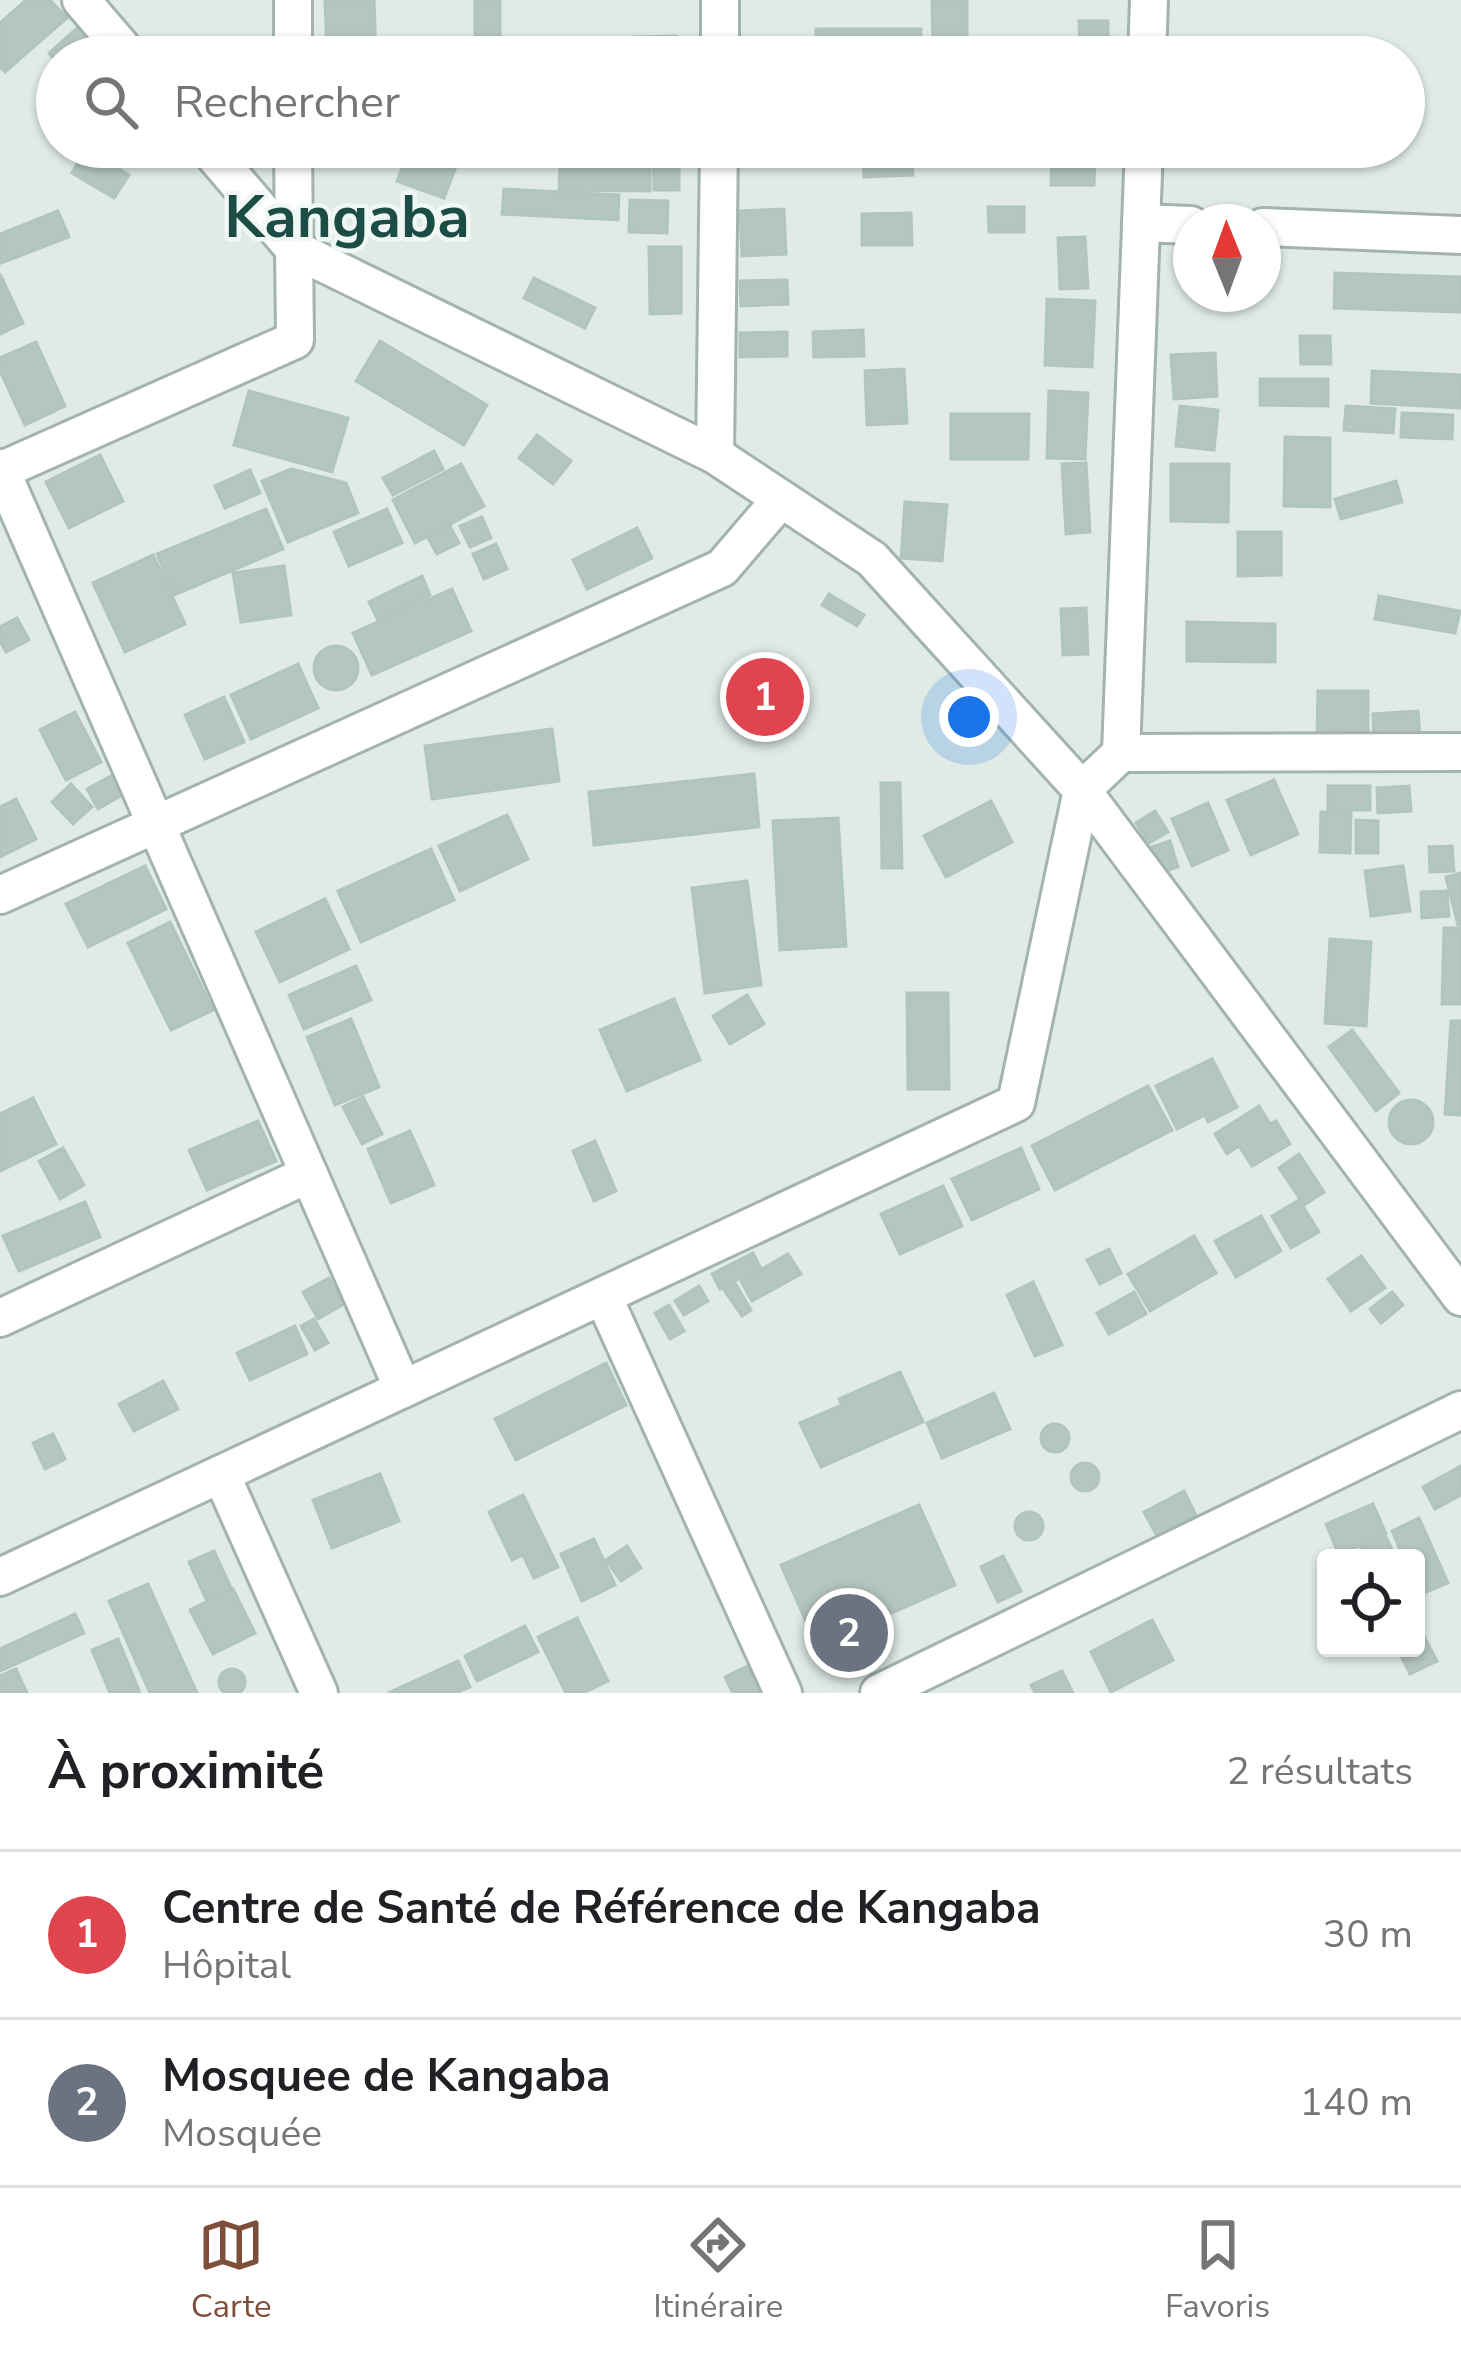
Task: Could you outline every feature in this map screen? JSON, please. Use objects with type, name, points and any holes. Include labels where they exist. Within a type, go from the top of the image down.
[{"type":"street","points":[[81,0],[112,36]]},
{"type":"street","points":[[293,0],[293,36]]},
{"type":"street","points":[[720,0],[720,36]]},
{"type":"street","points":[[1148,36],[1149,0]]},
{"type":"street","points":[[224,168],[294,249],[715,455],[872,560],[1082,790],[1461,1297]]},
{"type":"street","points":[[293,168],[295,340],[0,470],[403,1389]]},
{"type":"street","points":[[715,455],[718,168]]},
{"type":"street","points":[[1121,753],[1143,168]]},
{"type":"street","points":[[1141,223],[1173,224]]},
{"type":"street","points":[[1281,228],[1461,235]]},
{"type":"street","points":[[0,896],[722,568],[782,499]]},
{"type":"street","points":[[0,1577],[1016,1103],[1082,790],[1121,753],[1461,752]]},
{"type":"street","points":[[0,1318],[309,1174]]},
{"type":"street","points":[[603,1296],[783,1693]]},
{"type":"street","points":[[879,1693],[1461,1410]]},
{"type":"street","points":[[221,1474],[319,1693]]},
{"type":"building","points":[[26,0],[50,0],[67,18],[46,36],[36,36],[36,45],[5,72],[0,67],[0,23]]},
{"type":"building","points":[[325,0],[374,0],[375,36],[326,36]]},
{"type":"building","points":[[475,0],[500,0],[500,36],[475,36]]},
{"type":"building","points":[[932,1],[967,1],[967,36],[933,36]]},
{"type":"building","points":[[1079,21],[1108,21],[1108,36],[1080,36]]},
{"type":"building","points":[[816,29],[921,29],[921,36],[816,36]]},
{"type":"building","points":[[75,168],[117,168],[129,175],[114,198],[72,173]]},
{"type":"building","points":[[402,168],[455,169],[444,198],[397,181]]},
{"type":"building","points":[[560,168],[650,168],[650,191],[559,190]]},
{"type":"building","points":[[653,168],[679,168],[679,190],[654,190]]},
{"type":"building","points":[[864,168],[913,168],[913,175],[864,177]]},
{"type":"building","points":[[1051,168],[1094,168],[1094,185],[1051,185]]},
{"type":"building","points":[[504,189],[619,195],[618,220],[502,214]]},
{"type":"building","points":[[630,200],[668,201],[667,233],[629,232]]},
{"type":"building","points":[[988,207],[1024,207],[1024,232],[989,232]]},
{"type":"building","points":[[784,209],[786,254],[742,256],[740,211]]},
{"type":"building","points":[[58,211],[69,237],[1,263],[0,234]]},
{"type":"building","points":[[911,213],[912,245],[862,245],[862,214]]},
{"type":"building","points":[[1085,237],[1088,288],[1060,289],[1058,238]]},
{"type":"building","points":[[649,247],[681,247],[681,313],[650,314]]},
{"type":"building","points":[[1335,273],[1461,277],[1461,312],[1334,308]]},
{"type":"building","points":[[0,274],[23,323],[0,334]]},
{"type":"building","points":[[534,278],[595,308],[585,328],[524,298]]},
{"type":"building","points":[[787,280],[788,304],[741,306],[740,281]]},
{"type":"building","points":[[1047,299],[1095,301],[1092,367],[1045,365]]},
{"type":"building","points":[[863,330],[864,356],[814,357],[813,332]]},
{"type":"building","points":[[787,332],[787,356],[740,357],[740,333]]},
{"type":"building","points":[[1300,336],[1330,336],[1331,364],[1301,364]]},
{"type":"building","points":[[380,341],[487,405],[464,445],[356,381]]},
{"type":"building","points":[[36,342],[65,406],[25,425],[0,371],[0,358]]},
{"type":"building","points":[[1215,353],[1217,396],[1174,399],[1171,355]]},
{"type":"building","points":[[904,369],[907,423],[867,425],[865,371]]},
{"type":"building","points":[[1372,371],[1461,375],[1461,408],[1371,403]]},
{"type":"building","points":[[1260,379],[1328,379],[1328,406],[1260,405]]},
{"type":"building","points":[[249,391],[348,418],[332,472],[234,445]]},
{"type":"building","points":[[1049,391],[1088,393],[1085,459],[1047,458]]},
{"type":"building","points":[[1180,406],[1218,410],[1214,450],[1176,446]]},
{"type":"building","points":[[1346,406],[1395,409],[1393,433],[1344,430]]},
{"type":"building","points":[[1402,413],[1453,415],[1452,439],[1401,437]]},
{"type":"building","points":[[951,414],[1029,414],[1028,459],[951,459]]},
{"type":"building","points":[[537,435],[571,461],[553,484],[519,458]]},
{"type":"building","points":[[1285,437],[1330,438],[1330,507],[1284,506]]},
{"type":"building","points":[[434,451],[443,469],[393,495],[383,478]]},
{"type":"building","points":[[100,455],[123,501],[69,528],[46,482]]},
{"type":"building","points":[[1086,463],[1090,532],[1066,534],[1062,464]]},
{"type":"building","points":[[461,464],[484,506],[415,543],[393,500]]},
{"type":"building","points":[[1171,464],[1229,464],[1228,522],[1171,521]]},
{"type":"building","points":[[291,469],[346,483],[358,513],[288,542],[262,481]]},
{"type":"building","points":[[250,470],[260,493],[225,508],[215,486]]},
{"type":"building","points":[[1396,481],[1402,502],[1341,519],[1335,499]]},
{"type":"building","points":[[905,502],[947,505],[942,561],[901,558]]},
{"type":"building","points":[[266,509],[283,549],[174,595],[157,554]]},
{"type":"building","points":[[387,509],[402,543],[349,566],[334,532]]},
{"type":"building","points":[[482,517],[491,538],[470,547],[460,526]]},
{"type":"building","points":[[450,526],[459,543],[437,554],[428,538]]},
{"type":"building","points":[[637,528],[652,558],[587,589],[573,560]]},
{"type":"building","points":[[1238,532],[1281,532],[1281,575],[1238,576]]},
{"type":"building","points":[[496,544],[507,569],[484,579],[473,554]]},
{"type":"building","points":[[153,555],[185,624],[125,652],[93,583]]},
{"type":"building","points":[[284,566],[291,615],[241,622],[233,573]]},
{"type":"building","points":[[422,576],[430,595],[378,620],[369,602]]},
{"type":"building","points":[[452,589],[471,631],[372,675],[353,633]]},
{"type":"building","points":[[829,594],[864,615],[857,626],[822,605]]},
{"type":"building","points":[[1379,596],[1460,611],[1455,633],[1375,619]]},
{"type":"building","points":[[1086,608],[1088,654],[1063,655],[1061,609]]},
{"type":"building","points":[[17,618],[29,640],[6,652],[0,627]]},
{"type":"building","points":[[1187,622],[1275,624],[1275,662],[1187,661]]},
{"type":"building","points":[[336,646],[352,652],[358,668],[352,684],[336,690],[320,684],[314,668],[320,652]]},
{"type":"building","points":[[298,664],[318,708],[251,739],[231,695]]},
{"type":"building","points":[[1318,691],[1368,691],[1368,738],[1317,738]]},
{"type":"building","points":[[224,697],[244,742],[205,759],[185,715]]},
{"type":"building","points":[[1418,711],[1420,738],[1374,740],[1373,714]]},
{"type":"building","points":[[75,712],[101,762],[66,780],[40,730]]},
{"type":"building","points":[[552,729],[559,781],[432,799],[425,746]]},
{"type":"building","points":[[120,771],[131,790],[98,809],[87,789]]},
{"type":"building","points":[[754,774],[759,827],[594,845],[589,792]]},
{"type":"building","points":[[1274,780],[1298,834],[1251,855],[1227,800]]},
{"type":"building","points":[[881,783],[900,783],[902,868],[882,868]]},
{"type":"building","points":[[71,784],[92,807],[73,824],[52,802]]},
{"type":"building","points":[[1328,786],[1370,786],[1370,810],[1328,810]]},
{"type":"building","points":[[1409,786],[1411,811],[1378,813],[1377,788]]},
{"type":"building","points":[[16,799],[36,839],[0,857],[0,807]]},
{"type":"building","points":[[991,801],[1012,842],[946,877],[924,836]]},
{"type":"building","points":[[1208,803],[1228,850],[1192,866],[1172,819]]},
{"type":"building","points":[[1155,811],[1168,832],[1149,843],[1136,823]]},
{"type":"building","points":[[1321,812],[1351,813],[1350,853],[1320,852]]},
{"type":"building","points":[[507,815],[528,859],[460,891],[439,846]]},
{"type":"building","points":[[838,818],[846,946],[780,950],[773,821]]},
{"type":"building","points":[[1356,820],[1378,821],[1378,853],[1356,853]]},
{"type":"building","points":[[1170,841],[1178,867],[1160,873],[1152,847]]},
{"type":"building","points":[[1452,846],[1454,871],[1430,872],[1429,847]]},
{"type":"building","points":[[431,849],[454,900],[361,942],[338,891]]},
{"type":"building","points":[[145,866],[166,909],[88,947],[66,904]]},
{"type":"building","points":[[1403,866],[1410,911],[1371,916],[1365,871]]},
{"type":"building","points":[[1461,873],[1461,925],[1458,925],[1446,877]]},
{"type":"building","points":[[747,881],[761,985],[705,993],[692,888]]},
{"type":"building","points":[[1447,891],[1449,916],[1422,918],[1421,892]]},
{"type":"building","points":[[325,899],[349,949],[280,982],[256,932]]},
{"type":"building","points":[[170,922],[213,1010],[171,1030],[128,943]]},
{"type":"building","points":[[1444,928],[1461,928],[1461,1004],[1442,1004]]},
{"type":"building","points":[[1330,939],[1371,942],[1366,1026],[1325,1023]]},
{"type":"building","points":[[356,966],[371,1000],[304,1029],[289,995]]},
{"type":"building","points":[[907,993],[948,993],[949,1089],[908,1089]]},
{"type":"building","points":[[747,995],[764,1024],[730,1044],[713,1016]]},
{"type":"building","points":[[674,999],[700,1060],[627,1091],[600,1030]]},
{"type":"building","points":[[351,1019],[379,1087],[335,1105],[307,1037]]},
{"type":"building","points":[[1451,1021],[1461,1021],[1461,1115],[1445,1114]]},
{"type":"building","points":[[1352,1030],[1399,1093],[1376,1111],[1329,1047]]},
{"type":"building","points":[[1212,1059],[1237,1107],[1208,1122],[1205,1115],[1177,1129],[1156,1086]]},
{"type":"building","points":[[1148,1086],[1172,1130],[1055,1190],[1032,1146]]},
{"type":"building","points":[[363,1097],[382,1134],[362,1144],[343,1107]]},
{"type":"building","points":[[33,1098],[56,1144],[0,1171],[0,1114]]},
{"type":"building","points":[[1411,1100],[1427,1106],[1433,1122],[1427,1138],[1411,1144],[1395,1138],[1389,1122],[1395,1106]]},
{"type":"building","points":[[1259,1106],[1270,1124],[1276,1121],[1290,1144],[1252,1166],[1239,1146],[1227,1154],[1215,1134]]},
{"type":"building","points":[[258,1121],[276,1161],[207,1190],[189,1150]]},
{"type":"building","points":[[410,1131],[434,1185],[391,1203],[368,1149]]},
{"type":"building","points":[[595,1141],[616,1191],[594,1201],[573,1151]]},
{"type":"building","points":[[63,1148],[84,1185],[60,1199],[39,1161]]},
{"type":"building","points":[[1021,1148],[1039,1189],[972,1220],[952,1179]]},
{"type":"building","points":[[1299,1154],[1324,1192],[1304,1205],[1279,1168]]},
{"type":"building","points":[[943,1186],[962,1226],[900,1254],[881,1214]]},
{"type":"building","points":[[1299,1200],[1319,1232],[1291,1248],[1272,1216]]},
{"type":"building","points":[[85,1202],[100,1237],[19,1271],[3,1236]]},
{"type":"building","points":[[1261,1216],[1281,1251],[1236,1277],[1215,1241]]},
{"type":"building","points":[[1194,1236],[1216,1273],[1150,1311],[1128,1274]]},
{"type":"building","points":[[1109,1249],[1121,1273],[1100,1284],[1087,1260]]},
{"type":"building","points":[[753,1253],[760,1267],[720,1289],[712,1274]]},
{"type":"building","points":[[788,1254],[801,1274],[752,1301],[741,1281]]},
{"type":"building","points":[[1361,1256],[1385,1288],[1351,1311],[1328,1279]]},
{"type":"building","points":[[329,1278],[344,1304],[318,1319],[303,1292]]},
{"type":"building","points":[[1033,1282],[1062,1345],[1035,1356],[1007,1295]]},
{"type":"building","points":[[735,1283],[751,1310],[742,1316],[724,1290]]},
{"type":"building","points":[[699,1286],[708,1301],[684,1315],[675,1301]]},
{"type":"building","points":[[1134,1292],[1146,1314],[1109,1334],[1097,1313]]},
{"type":"building","points":[[1392,1292],[1403,1305],[1381,1323],[1370,1309]]},
{"type":"building","points":[[669,1305],[684,1331],[670,1339],[655,1313]]},
{"type":"building","points":[[314,1319],[328,1343],[315,1350],[301,1326]]},
{"type":"building","points":[[295,1326],[307,1354],[250,1380],[237,1353]]},
{"type":"building","points":[[606,1363],[626,1405],[516,1460],[495,1419]]},
{"type":"building","points":[[900,1372],[923,1422],[821,1467],[800,1423],[842,1405],[839,1399]]},
{"type":"building","points":[[163,1381],[178,1409],[134,1431],[119,1404]]},
{"type":"building","points":[[994,1393],[1010,1429],[942,1458],[927,1423]]},
{"type":"building","points":[[1055,1424],[1065,1428],[1069,1438],[1065,1448],[1055,1452],[1045,1448],[1041,1438],[1045,1428]]},
{"type":"building","points":[[53,1434],[65,1459],[45,1469],[33,1443]]},
{"type":"building","points":[[1085,1463],[1095,1467],[1099,1477],[1095,1487],[1085,1491],[1075,1487],[1071,1477],[1075,1467]]},
{"type":"building","points":[[1461,1466],[1461,1495],[1435,1509],[1423,1487]]},
{"type":"building","points":[[380,1474],[399,1521],[332,1548],[313,1500]]},
{"type":"building","points":[[1184,1491],[1196,1515],[1157,1536],[1144,1512]]},
{"type":"building","points":[[523,1495],[558,1567],[534,1578],[523,1555],[512,1560],[489,1512]]},
{"type":"building","points":[[1373,1504],[1386,1534],[1352,1549],[1336,1549],[1326,1524]]},
{"type":"building","points":[[919,1505],[955,1585],[817,1646],[781,1565]]},
{"type":"building","points":[[1029,1512],[1039,1516],[1043,1526],[1039,1536],[1029,1540],[1019,1536],[1015,1526],[1019,1516]]},
{"type":"building","points":[[1419,1518],[1448,1583],[1425,1592],[1425,1549],[1400,1549],[1392,1531]]},
{"type":"building","points":[[1386,1537],[1392,1549],[1362,1549]]},
{"type":"building","points":[[594,1539],[615,1585],[582,1601],[561,1554]]},
{"type":"building","points":[[627,1546],[641,1568],[621,1581],[606,1560]]},
{"type":"building","points":[[214,1551],[231,1588],[206,1599],[189,1562]]},
{"type":"building","points":[[1003,1556],[1021,1591],[998,1602],[981,1567]]},
{"type":"building","points":[[148,1584],[197,1693],[150,1693],[109,1601]]},
{"type":"building","points":[[233,1589],[255,1633],[213,1654],[190,1610]]},
{"type":"building","points":[[75,1614],[84,1633],[0,1671],[0,1649]]},
{"type":"building","points":[[577,1618],[608,1681],[583,1693],[566,1693],[538,1637]]},
{"type":"building","points":[[1152,1620],[1173,1660],[1111,1692],[1091,1652]]},
{"type":"building","points":[[525,1626],[538,1652],[477,1681],[465,1656]]},
{"type":"building","points":[[1425,1638],[1437,1661],[1410,1674],[1402,1657],[1425,1657]]},
{"type":"building","points":[[118,1639],[140,1693],[110,1693],[92,1650]]},
{"type":"building","points":[[458,1661],[470,1687],[455,1693],[388,1693]]},
{"type":"building","points":[[750,1665],[764,1693],[733,1693],[725,1677]]},
{"type":"building","points":[[16,1669],[27,1693],[0,1693],[0,1676]]},
{"type":"building","points":[[227,1670],[237,1670],[244,1677],[238,1693],[226,1693],[220,1687],[220,1677]]},
{"type":"building","points":[[1062,1671],[1073,1693],[1035,1693],[1031,1685]]},
{"type":"place","name":"Centre de Santé de Référence de Kangaba","points":[[765,697]]},
{"type":"place","name":"Mosquee de Kangaba","points":[[849,1633]]},
{"type":"district","name":"Kangaba","points":[[347,216]]}]
